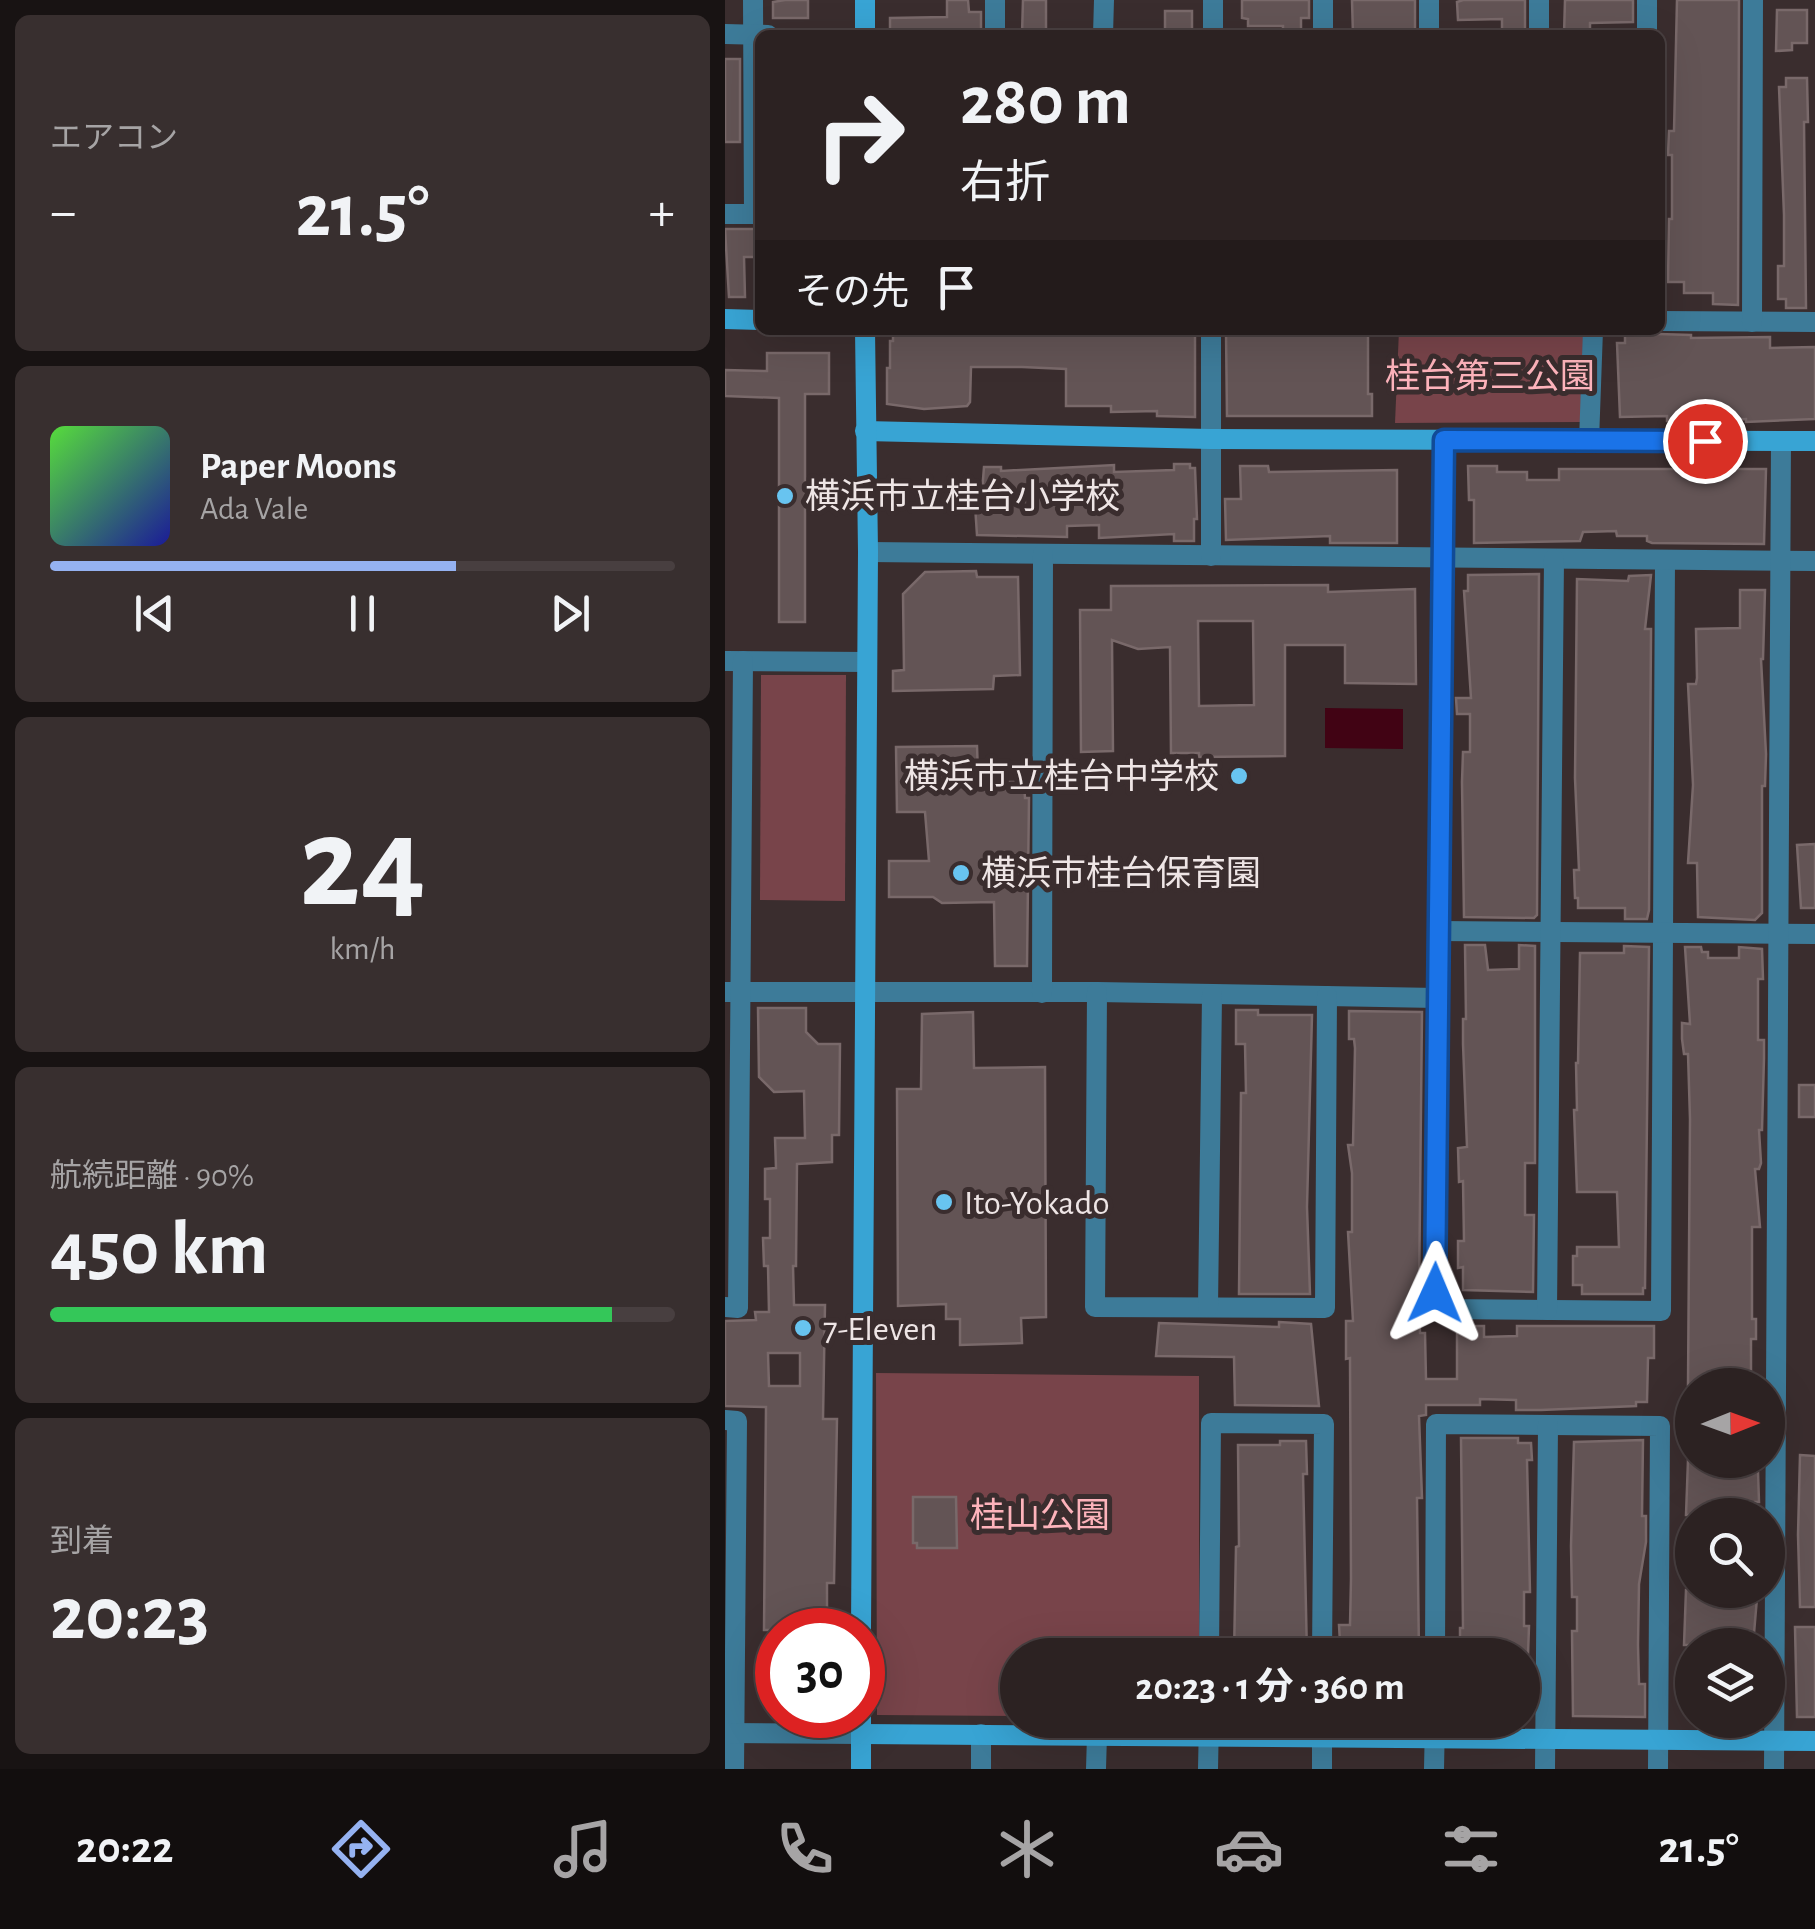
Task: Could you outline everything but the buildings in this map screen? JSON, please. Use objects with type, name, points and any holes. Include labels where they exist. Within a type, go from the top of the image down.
[{"type":"street","points":[[753,0],[760,30]]},
{"type":"street","points":[[865,0],[865,30]]},
{"type":"street","points":[[995,0],[995,30]]},
{"type":"street","points":[[1103,30],[1104,0]]},
{"type":"street","points":[[1213,0],[1213,30]]},
{"type":"street","points":[[1323,0],[1323,30]]},
{"type":"street","points":[[1429,0],[1429,30]]},
{"type":"street","points":[[1539,0],[1539,30]]},
{"type":"street","points":[[1647,0],[1647,30]]},
{"type":"street","points":[[1753,0],[1753,322]]},
{"type":"street","points":[[725,34],[755,35]]},
{"type":"street","points":[[725,214],[755,214]]},
{"type":"street","points":[[725,320],[755,320]]},
{"type":"street","points":[[1665,321],[1815,322]]},
{"type":"street","points":[[861,1608],[868,552],[865,335]]},
{"type":"street","points":[[1211,335],[1211,556]]},
{"type":"street","points":[[1589,440],[1593,335]]},
{"type":"street","points":[[865,431],[1210,439],[1815,441]]},
{"type":"street","points":[[1444,440],[1435,1293],[1440,1308],[1661,1310],[1665,560]]},
{"type":"street","points":[[1774,1769],[1781,441]]},
{"type":"street","points":[[868,552],[1815,561]]},
{"type":"street","points":[[1042,993],[1043,554]]},
{"type":"street","points":[[1547,1310],[1553,558]]},
{"type":"street","points":[[725,1307],[738,1308],[734,661],[866,662]]},
{"type":"street","points":[[1439,930],[1815,934]]},
{"type":"street","points":[[734,992],[1097,992],[1437,998]]},
{"type":"street","points":[[1097,992],[1095,1307],[1325,1308],[1327,996]]},
{"type":"street","points":[[1208,1307],[1212,994]]},
{"type":"street","points":[[725,1420],[737,1420],[730,1733],[735,1769]]},
{"type":"street","points":[[1209,1638],[1211,1423],[1324,1424],[1322,1638]]},
{"type":"street","points":[[1435,1638],[1436,1424],[1660,1426],[1658,1769]]},
{"type":"street","points":[[1545,1769],[1549,1425]]},
{"type":"street","points":[[885,1726],[1000,1734]]},
{"type":"street","points":[[730,1733],[755,1731]]},
{"type":"street","points":[[981,1734],[981,1769]]},
{"type":"street","points":[[861,1738],[861,1769]]},
{"type":"street","points":[[1096,1769],[1097,1738]]},
{"type":"street","points":[[1208,1769],[1209,1738]]},
{"type":"street","points":[[1321,1769],[1322,1738]]},
{"type":"street","points":[[1434,1769],[1435,1738]]},
{"type":"street","points":[[1534,1738],[1815,1741]]},
{"type":"green space","name":"桂台第三公園","points":[[1399,335],[1585,335],[1582,422],[1395,423]]},
{"type":"green space","points":[[761,675],[846,675],[845,901],[760,900]]},
{"type":"green space","name":"桂山公園","points":[[876,1373],[1199,1376],[1199,1638],[1000,1638],[1000,1716],[885,1715],[885,1608],[877,1608]]},
{"type":"shaded area","points":[[1325,708],[1403,709],[1403,749],[1325,748]]},
{"type":"place","name":"横浜市立桂台小学校","points":[[785,496]]},
{"type":"place","name":"横浜市立桂台中学校","points":[[1239,776]]},
{"type":"place","name":"横浜市桂台保育園","points":[[961,873]]},
{"type":"place","name":"Ito-Yokado","points":[[944,1202]]},
{"type":"place","name":"7-Eleven","points":[[803,1328]]},
{"type":"route","points":[[1435,1293],[1444,440],[1705,441]]}]
